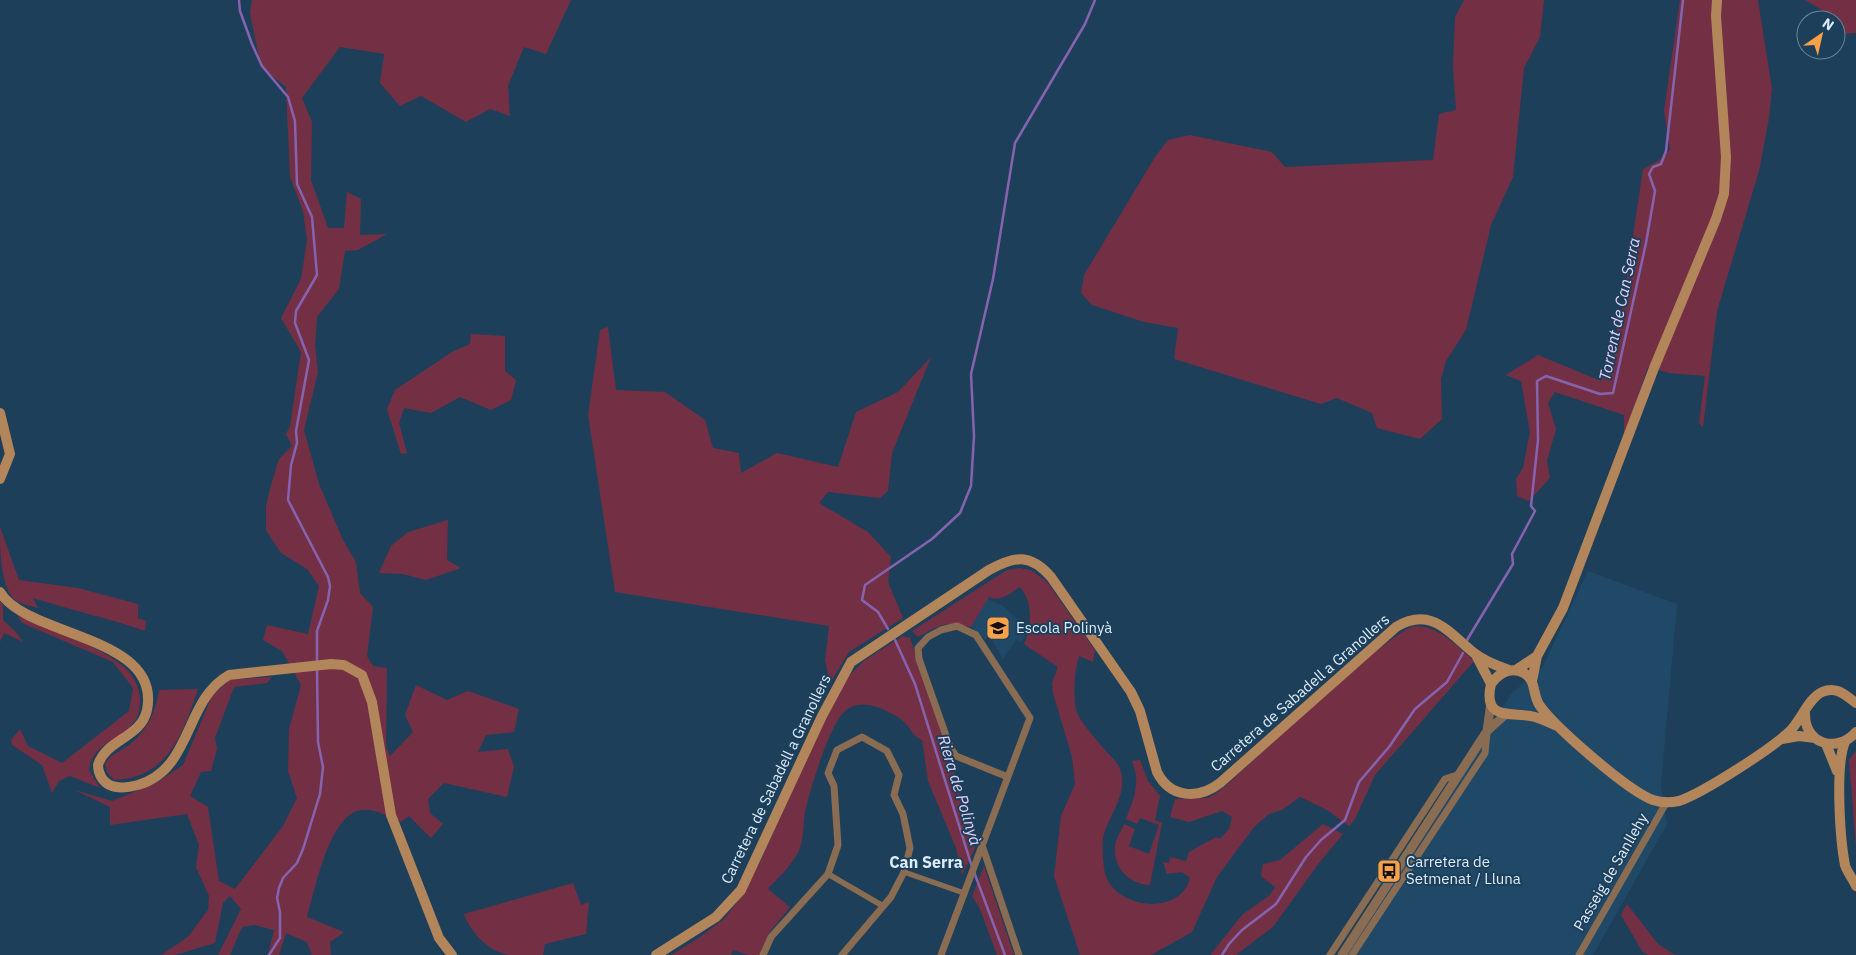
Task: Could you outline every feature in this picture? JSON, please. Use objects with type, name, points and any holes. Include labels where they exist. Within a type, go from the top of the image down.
[{"type":"main road","points":[[1717,0],[1716,16],[1726,157],[1724,194],[1716,219],[1654,368],[1563,608],[1537,656],[1532,681],[1540,706],[1557,726],[1630,788],[1647,798],[1666,803],[1696,794],[1781,739],[1806,713],[1812,700],[1820,693],[1828,691],[1842,692],[1855,703]]},
{"type":"main road","points":[[0,413],[10,454],[0,479]]},
{"type":"main road","name":"Carretera de Sabadell a Granollers","points":[[656,955],[716,917],[741,890],[822,716],[851,662],[1004,562],[1025,559],[1038,564],[1051,577],[1131,692],[1140,711],[1161,780],[1169,788],[1186,794],[1202,793],[1220,783],[1402,623],[1420,618],[1429,620],[1451,633],[1475,654]]},
{"type":"main road","points":[[0,592],[16,608],[116,653],[131,664],[142,678],[148,701],[145,716],[135,731],[106,751],[98,765],[99,773],[105,782],[116,787],[141,784],[166,768],[179,753],[206,695],[220,680],[228,675],[331,664],[344,665],[362,674],[372,702],[391,815],[439,938],[452,955]]},
{"type":"main road","points":[[1475,654],[1525,674],[1532,681]]},
{"type":"main road","points":[[1475,654],[1491,684],[1491,701],[1494,708],[1505,715],[1521,714],[1535,717],[1557,726]]},
{"type":"main road","points":[[1491,684],[1500,674],[1512,670],[1537,656]]},
{"type":"main road","points":[[1521,714],[1532,705],[1535,695]]},
{"type":"main road","points":[[1806,713],[1806,726],[1816,738],[1826,744],[1835,745],[1846,742],[1856,732]]},
{"type":"main road","points":[[1781,739],[1799,736],[1816,738]]},
{"type":"main road","points":[[1839,777],[1846,742]]},
{"type":"main road","points":[[1826,744],[1839,777],[1846,866],[1856,886]]},
{"type":"street","points":[[941,955],[982,845],[1008,777],[1030,718],[976,635],[957,626],[928,636],[918,648],[919,659],[950,747],[956,756],[1008,777]]},
{"type":"street","points":[[1352,955],[1485,753],[1491,701]]},
{"type":"street","points":[[1342,955],[1457,775],[1487,731],[1505,715]]},
{"type":"street","points":[[764,955],[771,936],[828,874],[838,845],[834,786],[828,773],[837,750],[862,736],[887,751],[899,775],[894,795],[903,814],[910,848],[904,872],[891,897],[842,955]]},
{"type":"street","points":[[1330,955],[1445,779],[1457,775]]},
{"type":"street","name":"Passeig de Sanllehy","points":[[1579,955],[1666,803]]},
{"type":"street","points":[[982,845],[1019,955]]},
{"type":"street","points":[[904,872],[964,893]]},
{"type":"street","points":[[828,874],[883,906]]},
{"type":"shaded area","points":[[252,0],[571,0],[546,54],[524,47],[508,86],[510,116],[490,109],[466,122],[421,96],[400,106],[380,83],[384,54],[340,47],[302,98],[312,122],[311,180],[328,228],[344,228],[347,192],[361,199],[360,235],[387,234],[358,250],[345,251],[339,289],[317,317],[315,346],[318,372],[304,430],[319,484],[343,540],[356,562],[360,593],[373,607],[367,656],[373,666],[387,668],[386,747],[390,756],[413,732],[405,715],[416,685],[447,700],[468,691],[519,709],[514,732],[486,735],[478,752],[508,749],[514,767],[507,797],[444,783],[428,799],[430,813],[443,824],[431,838],[409,816],[401,822],[380,813],[363,810],[347,817],[338,828],[324,858],[307,917],[344,932],[330,942],[331,955],[312,955],[307,942],[286,933],[279,955],[268,955],[274,930],[254,925],[242,927],[230,955],[218,955],[241,909],[230,896],[223,903],[215,943],[175,955],[161,955],[188,937],[208,910],[209,896],[196,867],[199,845],[187,814],[110,825],[110,807],[75,790],[112,801],[156,783],[183,765],[212,696],[229,680],[272,677],[267,683],[234,687],[215,738],[217,749],[211,771],[201,772],[190,796],[208,807],[219,881],[235,889],[283,826],[297,798],[288,771],[289,729],[301,685],[282,651],[263,640],[267,625],[308,634],[319,586],[307,569],[281,553],[266,530],[266,506],[279,459],[292,446],[286,434],[290,426],[301,352],[281,318],[301,279],[307,240],[303,211],[290,177],[286,87],[261,67],[250,13]]},
{"type":"shaded area","points":[[1464,0],[1544,0],[1540,37],[1524,68],[1513,177],[1491,225],[1466,330],[1446,361],[1441,379],[1442,419],[1420,439],[1377,428],[1372,413],[1337,398],[1321,404],[1174,359],[1178,328],[1144,322],[1092,305],[1081,293],[1084,275],[1155,157],[1168,140],[1190,135],[1272,152],[1285,167],[1433,160],[1439,114],[1456,110],[1453,67],[1455,17]]},
{"type":"shaded area","points":[[1680,0],[1758,0],[1772,89],[1769,118],[1759,171],[1717,311],[1703,427],[1699,423],[1705,376],[1669,373],[1648,367],[1624,436],[1624,415],[1555,392],[1548,403],[1556,429],[1547,461],[1550,478],[1529,501],[1517,496],[1516,479],[1523,468],[1530,432],[1521,381],[1506,375],[1538,355],[1601,381],[1606,356],[1620,323],[1643,169],[1658,161],[1670,150],[1664,111]]},
{"type":"shaded area","points":[[1805,0],[1856,0],[1856,33],[1846,34],[1846,10],[1822,10]]},
{"type":"shaded area","points":[[608,327],[616,390],[665,392],[705,420],[713,448],[739,453],[741,473],[777,453],[838,467],[856,412],[898,392],[931,357],[892,453],[888,491],[880,498],[828,492],[819,503],[868,532],[891,557],[888,582],[903,618],[849,652],[830,683],[825,661],[829,626],[615,592],[588,415],[600,330]]},
{"type":"shaded area","points":[[471,334],[505,336],[505,371],[516,380],[511,400],[491,410],[460,397],[431,413],[404,408],[399,423],[407,453],[401,454],[387,409],[395,390],[452,352],[470,344]]},
{"type":"shaded area","points":[[448,520],[447,560],[461,568],[426,580],[403,574],[379,573],[391,546],[408,532]]},
{"type":"shaded area","points":[[0,527],[19,580],[78,588],[138,604],[138,618],[146,621],[145,631],[33,598],[38,608],[16,601],[11,595],[4,578]]},
{"type":"shaded area","points":[[1019,568],[1031,570],[1047,582],[1095,650],[1093,662],[1079,656],[1075,675],[1075,707],[1089,731],[1120,769],[1122,788],[1103,838],[1104,868],[1108,882],[1130,900],[1159,903],[1173,899],[1184,891],[1190,878],[1182,872],[1167,874],[1163,862],[1169,863],[1170,857],[1186,861],[1189,852],[1216,837],[1220,839],[1229,829],[1232,817],[1222,811],[1189,822],[1170,817],[1175,799],[1208,798],[1221,790],[1352,672],[1402,632],[1416,626],[1433,630],[1448,638],[1474,661],[1375,775],[1355,819],[1349,826],[1327,810],[1300,797],[1282,810],[1269,814],[1254,827],[1217,877],[1192,932],[1151,955],[1080,955],[1054,876],[1061,816],[1075,784],[1072,757],[1053,693],[1052,683],[1058,667],[1024,644],[1029,630],[1030,614],[1024,593],[1020,587],[1002,598],[989,597],[971,627],[949,624],[932,629],[918,637],[912,631],[1007,570]]},
{"type":"shaded area","points":[[1588,571],[1677,604],[1661,785],[1667,824],[1593,955],[1341,955],[1512,693],[1542,668]]},
{"type":"shaded area","name":"Escola Polinyà","points":[[987,599],[1002,605],[1017,619],[1025,635],[1021,642],[1016,640],[1003,659],[990,636],[985,639],[971,627]]},
{"type":"shaded area","points":[[0,601],[3,605],[3,620],[17,633],[23,642],[4,633],[0,642]]},
{"type":"shaded area","points":[[17,615],[73,638],[101,652],[124,667],[135,682],[140,700],[136,720],[128,729],[101,748],[91,761],[89,770],[100,788],[70,776],[59,781],[52,793],[42,765],[12,745],[11,740],[20,729],[28,746],[62,763],[129,711],[133,688],[113,662],[22,623]]},
{"type":"shaded area","points":[[903,636],[910,638],[946,746],[975,848],[962,875],[956,848],[928,781],[922,740],[892,713],[869,705],[856,706],[844,712],[826,744],[807,802],[799,850],[789,866],[768,889],[790,907],[769,933],[760,955],[748,955],[733,950],[731,955],[671,955],[724,919],[740,898],[760,862],[833,701],[849,676],[865,660]]},
{"type":"shaded area","points":[[198,689],[179,736],[171,750],[161,761],[149,771],[133,777],[115,780],[108,774],[105,764],[107,761],[126,747],[145,729],[155,707],[159,690]]},
{"type":"shaded area","points":[[1856,751],[1856,848],[1849,760]]},
{"type":"shaded area","points":[[1140,760],[1148,781],[1160,796],[1155,820],[1162,823],[1150,885],[1136,882],[1124,874],[1115,854],[1117,838],[1124,824],[1135,829],[1129,846],[1149,854],[1159,825],[1140,818],[1137,824],[1126,819],[1134,797],[1136,783],[1135,769],[1132,761]]},
{"type":"shaded area","points":[[1323,824],[1343,834],[1319,863],[1273,927],[1236,955],[1210,955],[1243,914],[1269,896],[1275,887],[1261,876],[1263,864],[1280,860]]},
{"type":"shaded area","points":[[984,866],[1014,955],[997,955],[980,909],[972,896]]},
{"type":"shaded area","points":[[573,883],[581,905],[589,902],[586,934],[545,944],[543,955],[510,955],[495,950],[476,934],[464,914]]},
{"type":"shaded area","points":[[1627,904],[1658,944],[1675,955],[1648,955],[1642,951],[1621,915]]},
{"type":"waterway","points":[[239,0],[240,11],[262,66],[288,97],[295,121],[297,184],[312,217],[317,275],[296,311],[295,323],[309,360],[296,431],[297,443],[291,465],[288,500],[328,577],[330,586],[328,600],[317,631],[317,662]]},
{"type":"waterway","points":[[888,629],[878,612],[862,600],[865,585],[932,539],[960,513],[971,486],[974,436],[971,374],[993,279],[1015,143],[1085,24],[1095,0]]},
{"type":"waterway","name":"Torrent de Can Serra","points":[[1467,640],[1513,564],[1512,554],[1535,511],[1531,506],[1538,440],[1537,381],[1546,376],[1600,394],[1613,393],[1646,243],[1655,191],[1649,174],[1653,167],[1661,164],[1666,151],[1683,0]]},
{"type":"waterway","name":"Riera de Polinyà","points":[[895,640],[915,684],[972,867]]},
{"type":"waterway","name":"Torrent de Can Serra","points":[[1222,955],[1242,930],[1276,904],[1306,857],[1321,840],[1345,820],[1359,782],[1389,747],[1415,709],[1447,682],[1463,653]]},
{"type":"waterway","points":[[269,955],[280,938],[280,912],[277,898],[279,888],[283,878],[297,863],[320,794],[323,767],[318,742],[317,669]]},
{"type":"waterway","name":"Riera de Polinyà","points":[[974,872],[1005,955]]},
{"type":"place","name":"Escola Polinyà","points":[[998,628]]},
{"type":"place","name":"Carretera de Setmenat / Lluna","points":[[1389,871]]},
{"type":"district","name":"Can Serra","points":[[926,862]]}]
